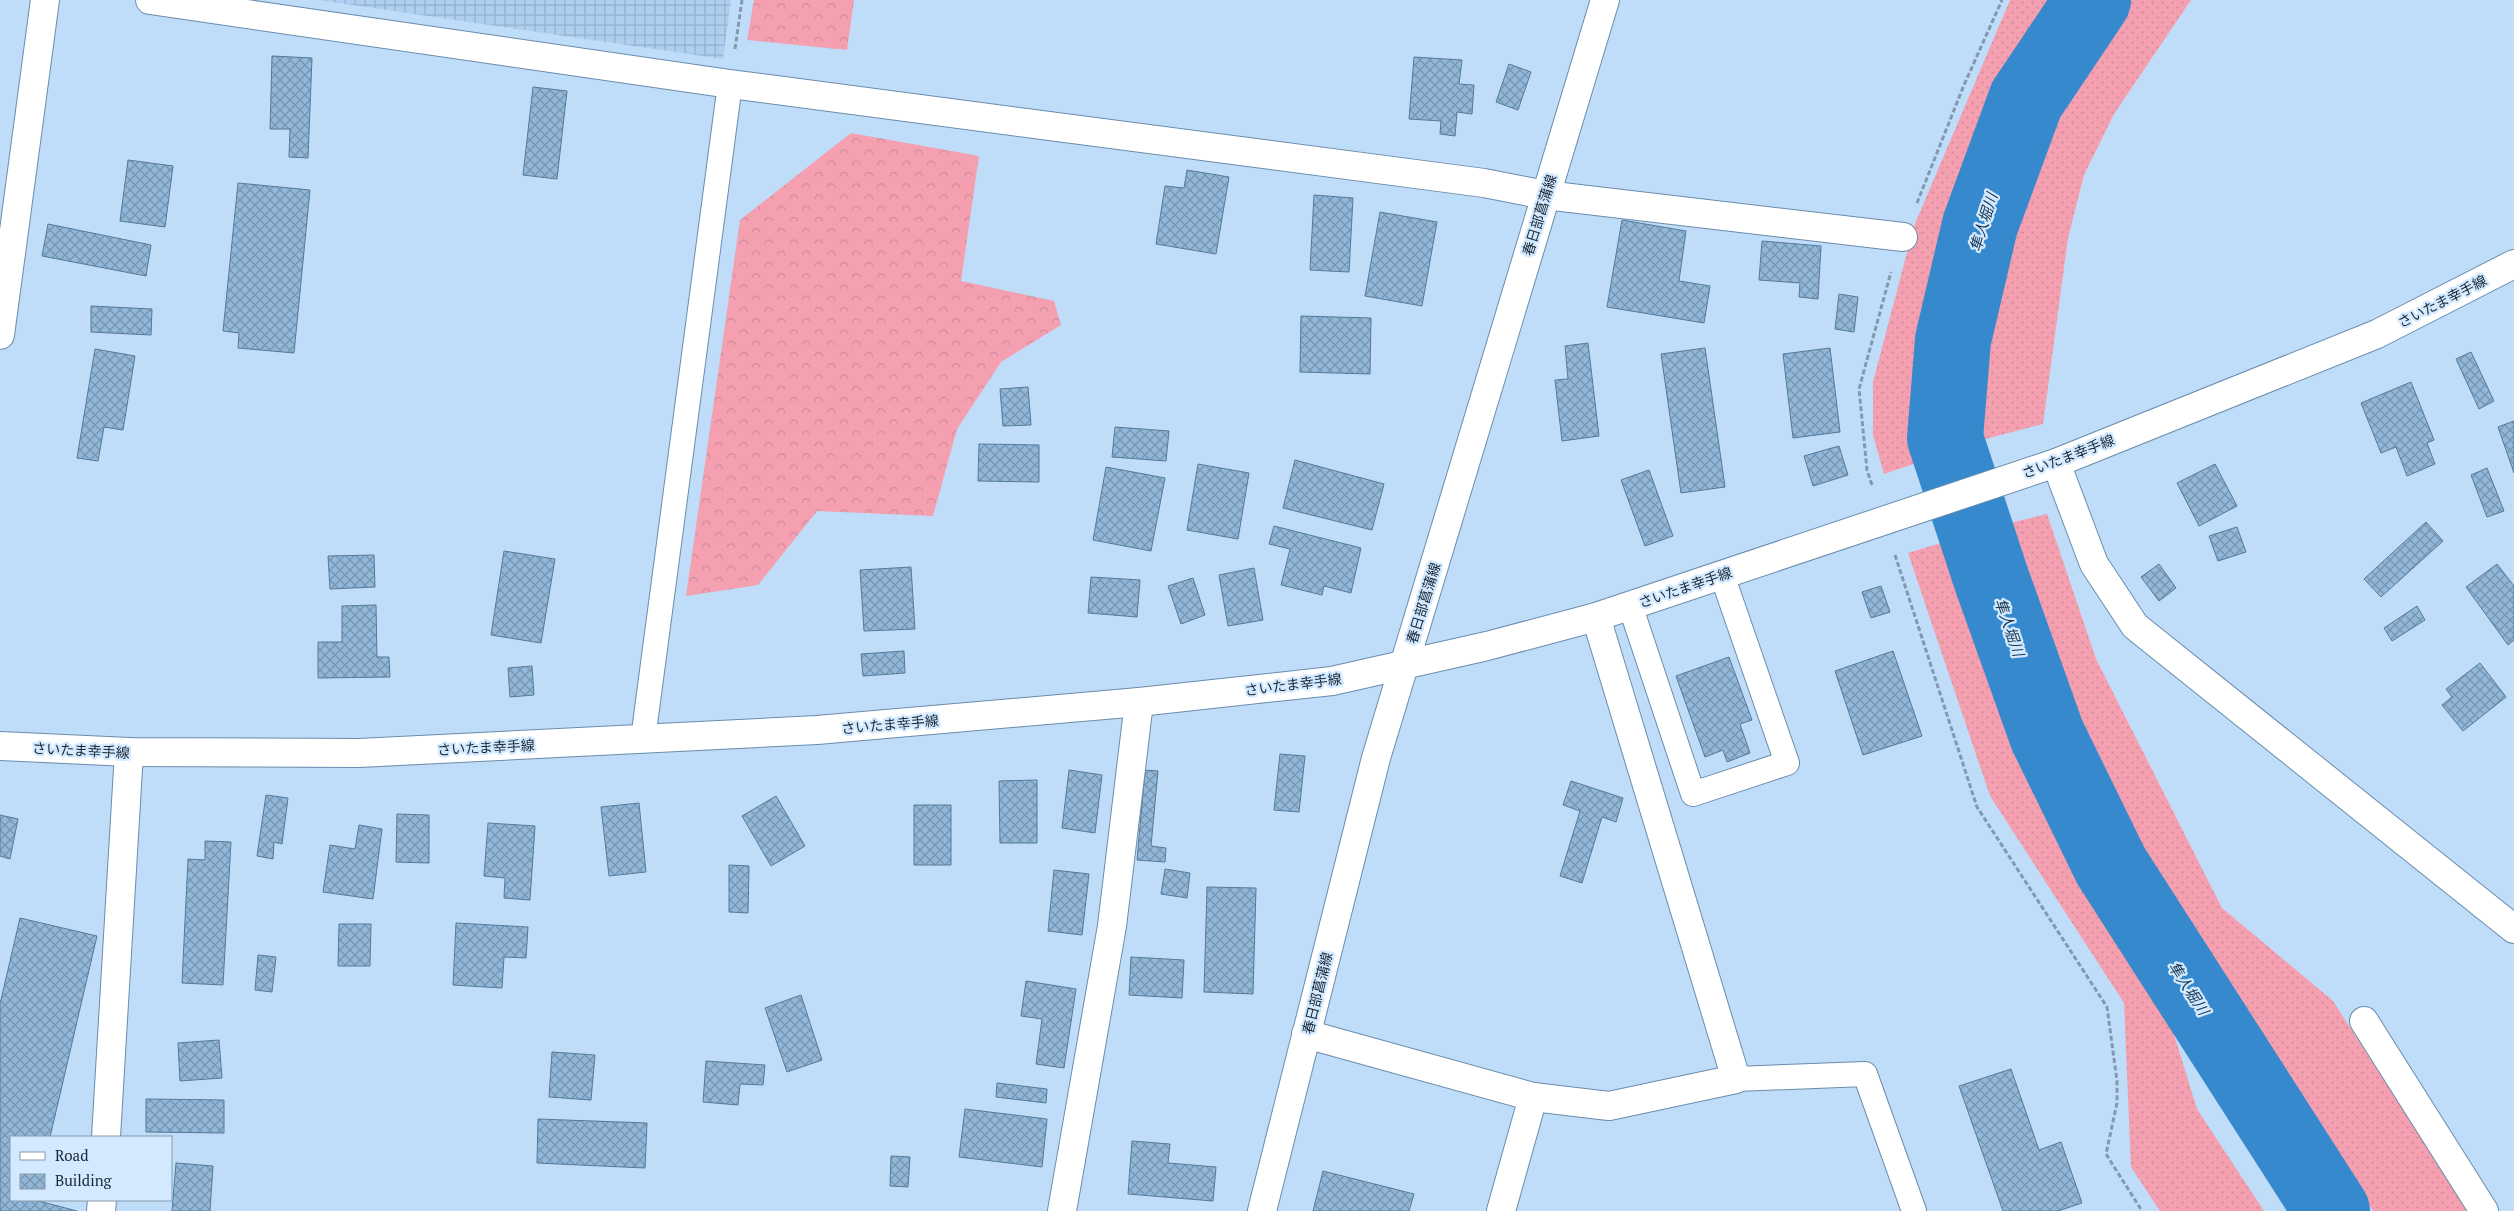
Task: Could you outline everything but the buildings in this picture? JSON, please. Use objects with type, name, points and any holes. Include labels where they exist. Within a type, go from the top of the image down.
[{"type":"street","points":[[0,335],[45,0]]},
{"type":"street","points":[[150,0],[730,84],[1484,182],[1545,195],[1903,237]]},
{"type":"street","name":"春日部菖蒲線","points":[[1262,1211],[1376,758],[1605,0]]},
{"type":"street","name":"さいたま幸手線","points":[[0,746],[129,752],[359,753],[817,730],[1139,702],[1332,681],[1404,666],[1596,617],[2056,463],[2377,334],[2514,264]]},
{"type":"street","points":[[2056,463],[2094,564],[2135,626],[2514,929]]},
{"type":"street","points":[[1306,1034],[1533,1097],[1608,1106],[1736,1079],[1596,617]]},
{"type":"street","points":[[1062,1211],[1112,926],[1139,702]]},
{"type":"street","points":[[106,1136],[129,752]]},
{"type":"street","points":[[2364,1021],[2484,1211]]},
{"type":"street","points":[[1501,1211],[1533,1097]]},
{"type":"lane","points":[[643,739],[730,84]]},
{"type":"lane","points":[[1630,605],[1693,794],[1787,763],[1722,574]]},
{"type":"lane","points":[[1736,1079],[1865,1074],[1914,1211]]},
{"type":"path","points":[[730,84],[742,0]]},
{"type":"path","points":[[1883,520],[1977,807],[2107,1008],[2117,1081],[2117,1103],[2106,1154],[2142,1211]]},
{"type":"shaded area","points":[[318,0],[731,0],[723,59]]},
{"type":"green space","points":[[754,0],[854,0],[847,50],[747,40]]},
{"type":"green space","points":[[2010,0],[2069,0],[2023,72],[1962,216],[1924,379],[1924,432],[1928,459],[1884,474],[1873,435],[1873,382],[1914,226]]},
{"type":"green space","points":[[2120,0],[2191,0],[2114,114],[2084,175],[2068,238],[2043,424],[1974,442],[1967,405],[1977,324],[2046,110]]},
{"type":"green space","points":[[851,133],[979,156],[961,281],[1054,301],[1061,325],[1001,362],[957,429],[933,516],[817,511],[758,585],[686,596],[740,220]]},
{"type":"green space","points":[[2047,514],[2096,659],[2222,908],[2333,1001],[2468,1211],[2373,1211],[2161,900],[2088,752],[2045,643],[2006,524]]},
{"type":"green space","points":[[1954,539],[2008,726],[2092,900],[2160,989],[2197,1109],[2264,1211],[2160,1211],[2131,1167],[2124,1003],[1990,796],[1908,553]]},
{"type":"waterway","name":"隼人堀川","points":[[2093,0],[2026,100],[1980,225],[1953,340],[1945,438],[1991,578],[2047,735],[2111,866],[2332,1211]]}]
